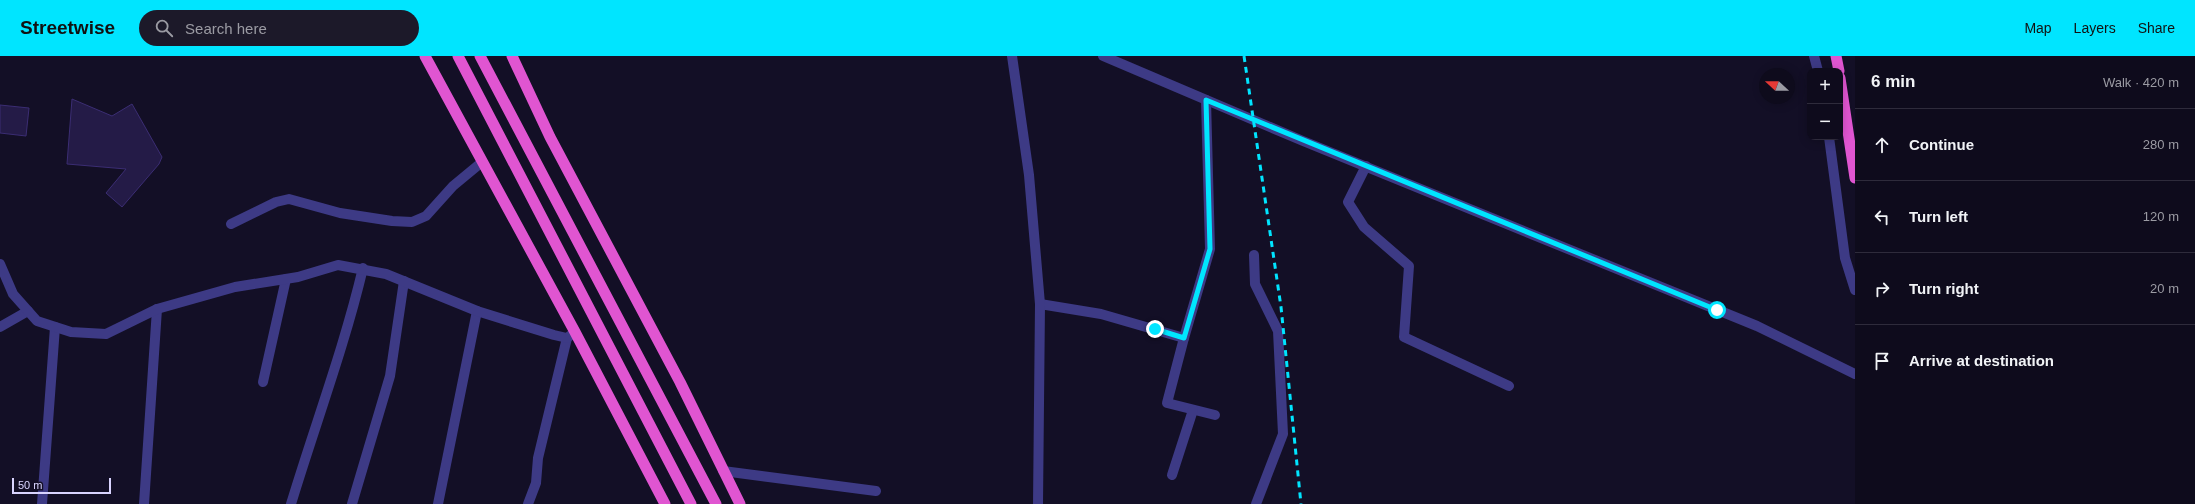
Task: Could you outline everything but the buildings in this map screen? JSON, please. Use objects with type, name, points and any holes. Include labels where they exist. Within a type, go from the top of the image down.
[{"type":"highway","points":[[425,56],[482,162],[571,335],[664,504]]},
{"type":"highway","points":[[458,56],[691,504]]},
{"type":"highway","points":[[480,56],[716,504]]},
{"type":"highway","points":[[512,56],[550,137],[680,382],[740,504]]},
{"type":"highway","points":[[1836,56],[1838,68]]},
{"type":"highway","points":[[1843,98],[1855,178]]},
{"type":"street","points":[[1012,56],[1029,175],[1040,304],[1038,504]]},
{"type":"street","points":[[1103,56],[1206,100],[1757,326],[1855,374]]},
{"type":"street","points":[[1814,56],[1817,68]]},
{"type":"street","points":[[1206,100],[1210,245],[1167,403],[1215,415]]},
{"type":"street","points":[[1829,140],[1845,258],[1855,290]]},
{"type":"street","points":[[231,224],[276,202],[289,199],[340,213],[392,222],[412,222],[426,216],[453,186],[482,162]]},
{"type":"street","points":[[1366,166],[1348,202],[1364,227],[1409,266],[1404,337],[1509,386]]},
{"type":"street","points":[[1254,255],[1255,284],[1278,331],[1283,434],[1256,504]]},
{"type":"street","points":[[0,264],[13,294],[37,321],[71,332],[106,334],[157,309],[235,287],[286,279],[338,265],[363,268],[404,281],[476,311],[571,335],[538,458],[536,483],[528,504]]},
{"type":"street","points":[[291,504],[314,428],[349,325],[363,268]]},
{"type":"street","points":[[263,382],[286,279]]},
{"type":"street","points":[[352,504],[390,376],[404,281]]},
{"type":"street","points":[[1040,304],[1101,314],[1184,338]]},
{"type":"street","points":[[144,504],[157,309]]},
{"type":"street","points":[[0,326],[28,311]]},
{"type":"street","points":[[438,504],[476,311]]},
{"type":"street","points":[[42,504],[55,327]]},
{"type":"street","points":[[1172,475],[1193,410]]},
{"type":"street","points":[[723,472],[876,491]]},
{"type":"railway","points":[[1244,56],[1281,307],[1301,504]]},
{"type":"route","points":[[1155,329],[1184,338],[1210,249],[1206,100],[1717,310]]}]
